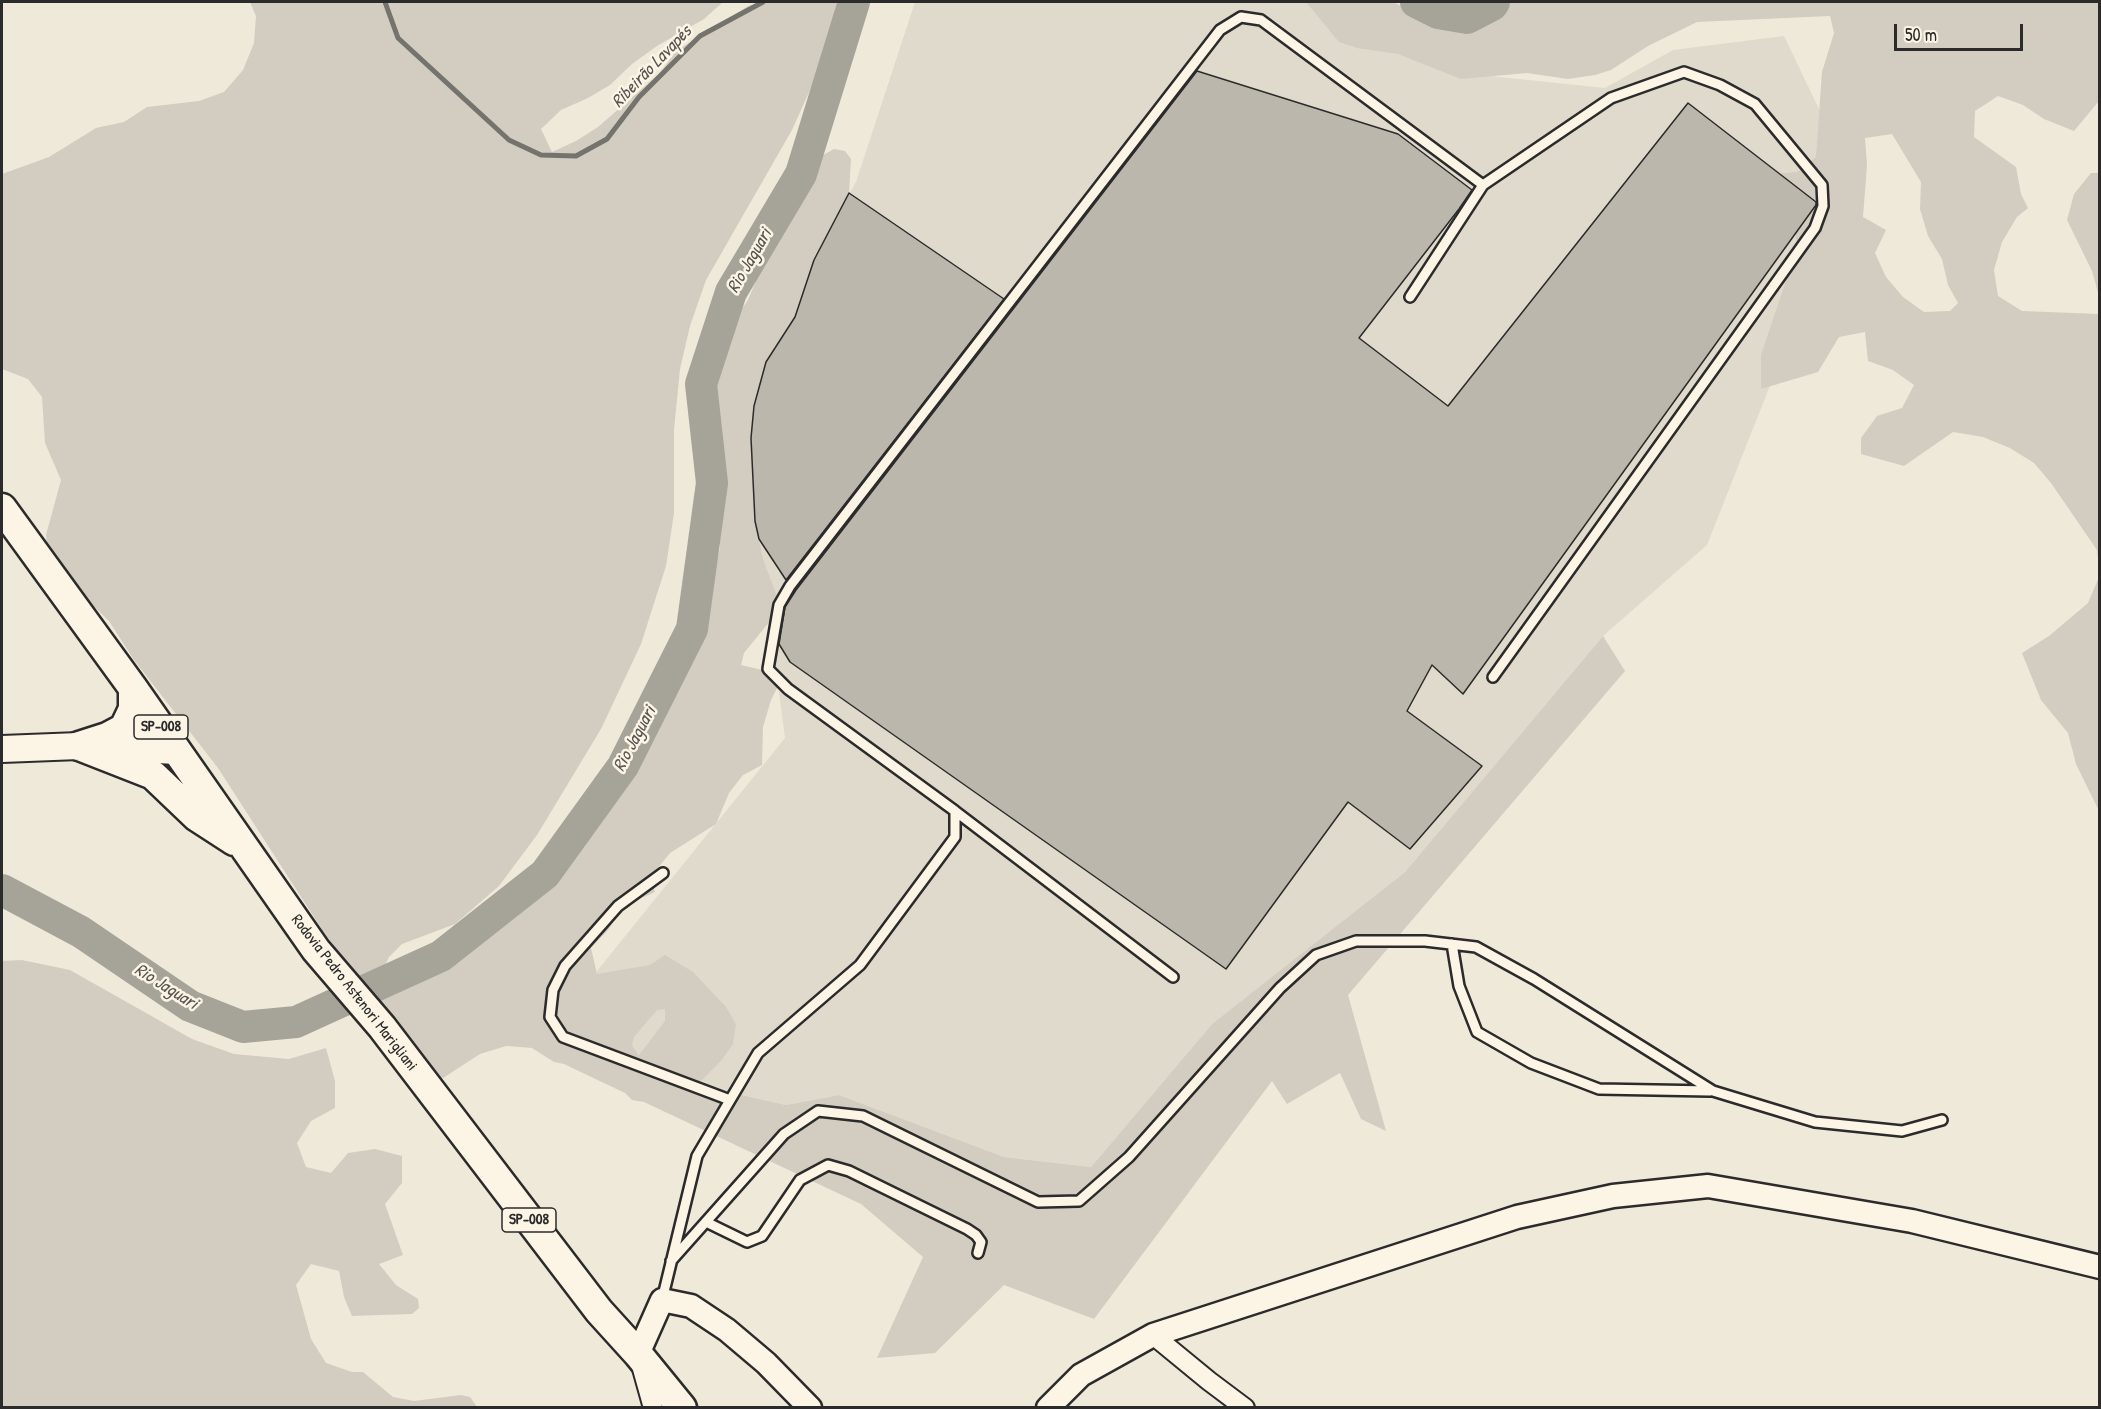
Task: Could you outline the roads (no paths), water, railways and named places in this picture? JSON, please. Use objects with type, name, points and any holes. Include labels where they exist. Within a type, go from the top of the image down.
[{"type":"main road","name":"Rodovia Pedro Astenori Marigliani","points":[[2,508],[248,849],[316,950],[382,1027],[599,1311],[682,1407]]},
{"type":"main road","points":[[80,746],[107,738],[124,728],[133,709],[133,688]]},
{"type":"main road","points":[[140,748],[159,725]]},
{"type":"main road","points":[[80,746],[153,775],[197,817],[248,849]]},
{"type":"main road","points":[[2,749],[80,746],[177,751]]},
{"type":"street","points":[[1048,1407],[1081,1375],[1153,1335],[1517,1217],[1613,1196],[1708,1186],[1912,1221],[2100,1267]]},
{"type":"street","points":[[653,1407],[638,1354],[662,1300],[691,1306],[727,1330],[766,1363],[810,1407]]},
{"type":"street","points":[[1153,1335],[1245,1407]]},
{"type":"lane","points":[[1173,977],[955,811],[788,689],[768,669],[779,606],[790,586],[1220,30],[1241,17],[1261,20],[1483,185]]},
{"type":"lane","points":[[1410,297],[1483,185],[1611,98],[1684,72],[1720,85],[1755,104],[1822,185],[1823,206],[1815,228],[1493,677]]},
{"type":"lane","points":[[662,1300],[698,1156],[758,1053],[860,965],[955,837],[955,811]]},
{"type":"lane","points":[[663,873],[618,906],[565,966],[553,990],[550,1017],[563,1038],[730,1100]]},
{"type":"lane","points":[[671,1261],[784,1134],[818,1111],[863,1116],[1038,1202],[1079,1201],[1129,1157],[1280,988],[1316,955],[1356,941],[1425,941],[1476,946],[1534,979],[1713,1091],[1815,1122],[1902,1131],[1942,1120]]},
{"type":"lane","points":[[1452,944],[1459,986],[1477,1032],[1530,1063],[1599,1089],[1713,1091]]},
{"type":"lane","points":[[706,1222],[747,1242],[762,1236],[800,1180],[828,1166],[849,1171],[967,1229],[981,1242],[978,1253]]},
{"type":"waterway","name":"Ribeirão Lavapés","points":[[385,2],[398,38],[509,140],[541,155],[576,156],[607,139],[639,97],[700,36],[763,2]]},
{"type":"waterway","name":"Rio Jaguari","points":[[2,890],[81,932],[190,1006],[243,1027],[296,1022],[441,956],[545,874],[623,766],[692,629],[712,483],[701,384],[731,292],[801,174],[854,2]]},
{"type":"waterway","name":"Rio Jaguari","points":[[1416,2],[1438,13],[1467,18],[1494,2]]}]
